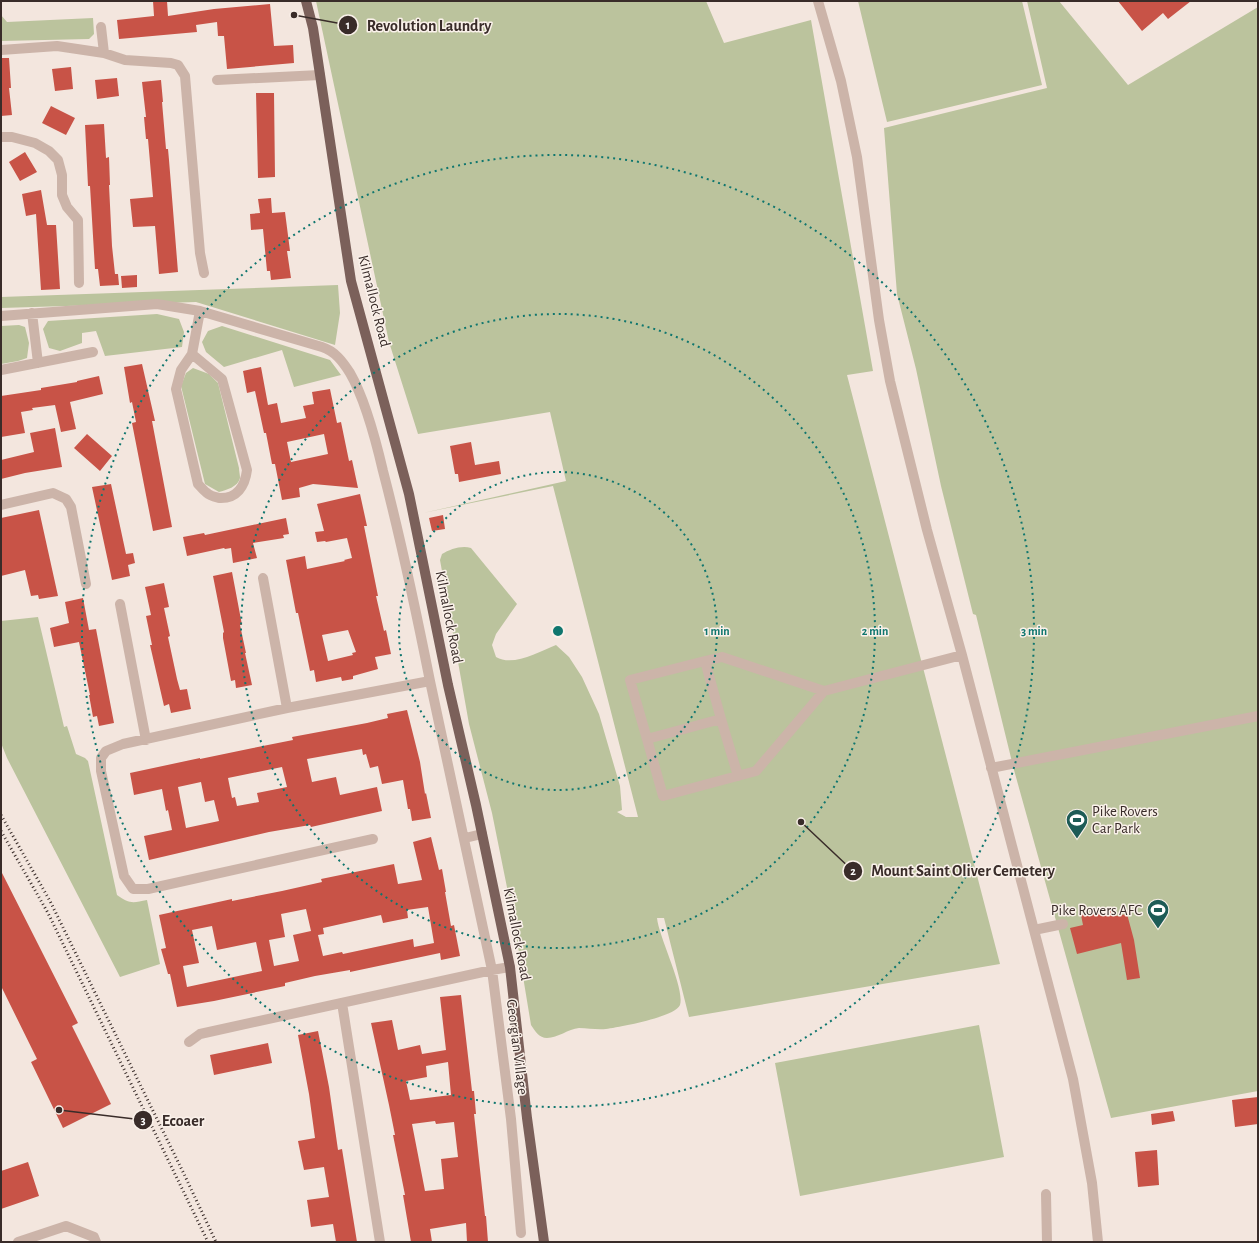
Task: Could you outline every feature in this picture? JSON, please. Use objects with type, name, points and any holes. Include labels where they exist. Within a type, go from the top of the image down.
[{"type":"main road","name":"Kilmallock Road","points":[[306,1],[313,28],[351,281],[400,460],[510,967],[527,1118],[544,1242]]},
{"type":"street","points":[[818,1],[842,81],[857,157],[879,320],[890,381],[925,523],[962,655],[1072,1079],[1088,1153],[1098,1242]]},
{"type":"street","points":[[101,26],[104,53]]},
{"type":"street","points":[[1,50],[57,46],[104,53],[125,60],[171,63],[178,65],[185,76],[200,253],[204,273]]},
{"type":"street","points":[[217,80],[320,75]]},
{"type":"street","points":[[1,137],[12,137],[34,142],[49,151],[58,160],[62,175],[62,195],[67,207],[78,220],[80,283]]},
{"type":"street","name":"Georgian Village","points":[[1,316],[157,304],[200,311],[330,350],[336,355],[350,374],[359,392],[377,446],[397,524],[492,970],[511,1119],[521,1233]]},
{"type":"street","points":[[192,354],[222,379],[247,470],[246,478],[238,493],[227,498],[215,497],[207,494],[198,484],[176,389],[181,370],[192,354],[200,311]]},
{"type":"street","points":[[32,313],[38,363]]},
{"type":"street","points":[[1,370],[93,352]]},
{"type":"street","points":[[1,504],[53,493],[66,499],[71,507],[86,584]]},
{"type":"street","points":[[263,578],[287,708]]},
{"type":"street","points":[[410,585],[427,581]]},
{"type":"street","points":[[120,604],[146,740]]},
{"type":"street","points":[[824,691],[756,771],[662,796],[630,680],[722,657],[824,691],[962,655]]},
{"type":"street","points":[[705,661],[738,776]]},
{"type":"street","points":[[374,839],[145,890],[133,889],[124,876],[101,771],[101,758],[106,751],[123,744],[287,708],[430,681]]},
{"type":"street","points":[[991,768],[1258,716]]},
{"type":"street","points":[[647,739],[721,719]]},
{"type":"street","points":[[465,838],[482,834]]},
{"type":"street","points":[[1034,930],[1062,924]]},
{"type":"street","points":[[189,1042],[200,1034],[510,967]]},
{"type":"street","points":[[342,1003],[380,1242]]},
{"type":"street","points":[[511,1119],[527,1118]]},
{"type":"street","points":[[1046,1194],[1047,1242]]},
{"type":"street","points":[[18,1242],[66,1226],[94,1237],[96,1242]]},
{"type":"green space","points":[[316,1],[706,1],[724,43],[811,20],[873,371],[847,375],[1000,964],[689,1017],[664,918],[657,918],[662,938],[679,987],[681,997],[680,1005],[676,1009],[668,1014],[634,1024],[606,1029],[579,1028],[551,1038],[544,1038],[534,1030],[531,1025],[514,922],[492,813],[469,724],[440,560],[442,554],[456,548],[471,548],[517,604],[496,634],[492,645],[496,657],[503,660],[518,659],[534,655],[556,645],[569,657],[582,677],[599,714],[620,786],[622,810],[617,812],[626,817],[638,817],[553,486],[423,513],[566,481],[550,412],[418,434],[389,342]]},
{"type":"green space","points":[[858,1],[1022,1],[1042,85],[887,122]]},
{"type":"green space","points":[[1027,1],[1059,1],[1128,85],[1258,7],[1258,1091],[1111,1118],[1014,770],[976,615],[973,614],[941,486],[916,369],[897,294],[884,128],[1047,88]]},
{"type":"green space","points":[[1,15],[7,22],[93,18],[94,34],[89,39],[1,41]]},
{"type":"green space","points":[[338,285],[340,313],[335,345],[196,302],[1,308],[1,297]]},
{"type":"green space","points":[[157,314],[179,319],[184,332],[182,347],[105,356],[96,331],[82,333],[82,343],[60,351],[49,348],[43,329],[48,321]]},
{"type":"green space","points":[[19,325],[25,327],[29,343],[27,358],[1,364],[1,326]]},
{"type":"green space","points":[[222,326],[330,360],[341,375],[294,387],[282,350],[224,367],[206,352],[202,342],[208,331]]},
{"type":"green space","points":[[193,368],[209,374],[218,383],[239,468],[240,478],[237,484],[231,488],[219,492],[205,484],[181,386],[186,373]]},
{"type":"green space","points":[[38,617],[64,727],[67,726],[76,754],[88,761],[117,895],[131,902],[147,900],[160,964],[120,977],[7,758],[1,743],[1,621]]},
{"type":"green space","points":[[979,1025],[1004,1157],[800,1196],[775,1063]]},
{"type":"building","points":[[153,1],[167,1],[168,16],[214,9],[270,4],[274,46],[293,45],[294,63],[227,69],[224,36],[218,36],[217,22],[196,25],[197,32],[119,39],[117,20],[154,16]]},
{"type":"building","points":[[1118,1],[1191,1],[1168,19],[1163,13],[1142,31]]},
{"type":"building","points":[[1,58],[9,58],[11,88],[9,88],[12,115],[1,116]]},
{"type":"building","points":[[71,67],[73,89],[55,91],[52,69]]},
{"type":"building","points":[[117,78],[119,96],[97,99],[95,80]]},
{"type":"building","points":[[161,80],[178,272],[159,274],[155,226],[133,227],[130,199],[153,197],[148,139],[146,139],[144,117],[146,117],[142,82]]},
{"type":"building","points":[[256,93],[274,93],[275,177],[258,178]]},
{"type":"building","points":[[51,106],[75,118],[66,135],[42,123]]},
{"type":"building","points":[[104,124],[106,158],[109,157],[112,246],[115,274],[118,274],[119,285],[100,286],[98,269],[95,269],[90,186],[88,186],[85,125]]},
{"type":"building","points":[[25,152],[37,172],[20,181],[9,162]]},
{"type":"building","points":[[41,190],[47,225],[56,225],[60,289],[41,290],[36,214],[26,216],[22,194]]},
{"type":"building","points":[[271,198],[272,213],[285,212],[290,251],[287,251],[291,278],[271,280],[270,271],[267,271],[263,229],[251,230],[250,214],[260,213],[258,199]]},
{"type":"building","points":[[137,275],[137,287],[122,288],[121,276]]},
{"type":"building","points":[[142,364],[155,421],[152,421],[172,527],[153,531],[132,423],[136,422],[132,402],[130,403],[124,367]]},
{"type":"building","points":[[261,367],[268,405],[277,403],[281,423],[306,418],[303,406],[314,404],[312,392],[330,389],[337,423],[341,422],[349,461],[352,460],[358,488],[313,484],[299,488],[300,497],[282,500],[275,464],[272,464],[255,391],[247,393],[243,371]],"holes":[[[324,434],[328,454],[291,462],[287,442]]]},
{"type":"building","points":[[99,376],[103,394],[70,402],[76,429],[61,432],[55,405],[32,408],[33,410],[21,412],[25,433],[1,437],[1,396],[41,390],[41,388],[77,382]]},
{"type":"building","points":[[55,428],[62,467],[25,473],[1,479],[1,460],[34,452],[30,433]]},
{"type":"building","points":[[87,434],[112,456],[100,471],[74,448]]},
{"type":"building","points":[[471,442],[475,465],[499,461],[501,474],[459,482],[458,474],[455,474],[450,446]]},
{"type":"building","points":[[111,484],[126,554],[133,553],[135,563],[128,565],[130,576],[112,580],[92,487]]},
{"type":"building","points":[[360,494],[367,526],[364,526],[378,596],[376,596],[391,654],[375,657],[378,669],[353,676],[353,679],[342,681],[341,677],[316,682],[314,670],[310,671],[298,613],[296,613],[286,560],[305,556],[307,569],[345,561],[344,560],[352,558],[347,538],[317,542],[315,532],[324,531],[317,504]],"holes":[[[348,630],[356,652],[352,653],[353,655],[328,661],[322,635]]]},
{"type":"building","points":[[39,510],[58,596],[39,599],[38,595],[31,596],[25,570],[1,576],[1,518]]},
{"type":"building","points":[[443,515],[445,529],[432,531],[429,518]]},
{"type":"building","points":[[286,518],[289,534],[283,535],[284,538],[253,543],[257,558],[233,563],[231,548],[224,548],[187,556],[183,537],[204,533],[205,535]]},
{"type":"building","points":[[232,572],[242,625],[240,625],[252,685],[236,688],[235,680],[231,681],[223,638],[224,632],[213,576]]},
{"type":"building","points":[[164,583],[169,607],[164,608],[170,636],[168,637],[177,679],[180,690],[187,689],[191,709],[171,713],[169,704],[164,706],[150,645],[152,645],[146,616],[151,615],[145,587]]},
{"type":"building","points":[[83,598],[89,630],[96,629],[114,723],[99,726],[97,716],[93,717],[79,642],[54,647],[50,628],[69,623],[65,602]]},
{"type":"building","points":[[407,710],[420,762],[425,794],[426,793],[431,818],[412,821],[410,809],[408,809],[403,780],[382,784],[378,766],[370,768],[366,754],[363,755],[362,749],[307,759],[312,782],[336,777],[340,795],[377,787],[382,811],[311,827],[310,825],[269,832],[149,860],[144,836],[172,830],[168,810],[166,811],[162,789],[134,795],[130,773],[293,740],[292,737],[388,718],[387,714]],"holes":[[[282,767],[287,787],[257,793],[259,802],[237,806],[235,797],[232,798],[228,778]],[[201,782],[205,802],[214,800],[219,821],[186,828],[178,787]]]},
{"type":"building","points":[[431,837],[439,870],[442,869],[451,926],[454,925],[460,956],[441,960],[440,953],[350,972],[350,970],[315,976],[285,983],[285,986],[177,1007],[170,974],[168,974],[161,949],[166,948],[159,915],[232,899],[232,901],[282,891],[322,882],[321,879],[394,864],[398,884],[422,880],[413,842]],"holes":[[[428,907],[434,943],[414,947],[413,939],[343,954],[342,952],[323,956],[318,935],[324,934],[323,928],[381,915],[383,923],[408,918],[407,910]],[[306,909],[311,931],[293,935],[299,961],[274,966],[269,940],[285,937],[281,914]],[[212,926],[217,950],[256,942],[262,971],[187,987],[183,966],[199,963],[192,930]]]},
{"type":"building","points":[[1,871],[78,1023],[72,1026],[111,1104],[63,1128],[31,1062],[37,1059],[1,986]]},
{"type":"building","points":[[1114,907],[1116,916],[1127,914],[1134,940],[1140,978],[1127,980],[1121,943],[1077,954],[1070,928],[1083,925],[1081,915]]},
{"type":"building","points":[[461,995],[472,1091],[474,1091],[476,1114],[474,1114],[488,1242],[467,1242],[466,1223],[430,1229],[432,1242],[411,1242],[403,1195],[405,1195],[393,1135],[395,1135],[371,1023],[392,1020],[398,1050],[420,1045],[422,1054],[446,1050],[440,997]],"holes":[[[448,1062],[451,1095],[410,1100],[406,1081],[427,1077],[426,1066]],[[435,1121],[436,1124],[454,1122],[458,1157],[441,1159],[444,1189],[425,1191],[412,1124]]]},
{"type":"building","points":[[318,1031],[329,1087],[338,1150],[342,1149],[357,1242],[336,1242],[333,1224],[311,1227],[307,1200],[329,1197],[324,1167],[304,1170],[298,1141],[315,1138],[309,1094],[298,1035]]},
{"type":"building","points":[[268,1043],[272,1063],[214,1075],[210,1055]]},
{"type":"building","points":[[1258,1097],[1258,1124],[1235,1127],[1232,1100]]},
{"type":"building","points":[[1173,1111],[1175,1121],[1152,1125],[1151,1114]]},
{"type":"building","points":[[1157,1150],[1159,1185],[1138,1187],[1135,1152]]},
{"type":"building","points":[[28,1162],[39,1196],[1,1209],[1,1171]]},
{"type":"railway","points":[[1,815],[50,901],[216,1242]]},
{"type":"railway","points":[[1,831],[48,913],[208,1242]]},
{"type":"place","name":"Revolution Laundry","points":[[294,15]]},
{"type":"place","name":"Mount Saint Oliver Cemetery","points":[[801,822]]},
{"type":"place","name":"Pike Rovers Car Park","points":[[1077,840]]},
{"type":"place","name":"Pike Rovers AFC","points":[[1158,930]]},
{"type":"place","name":"Ecoaer","points":[[59,1110]]}]
